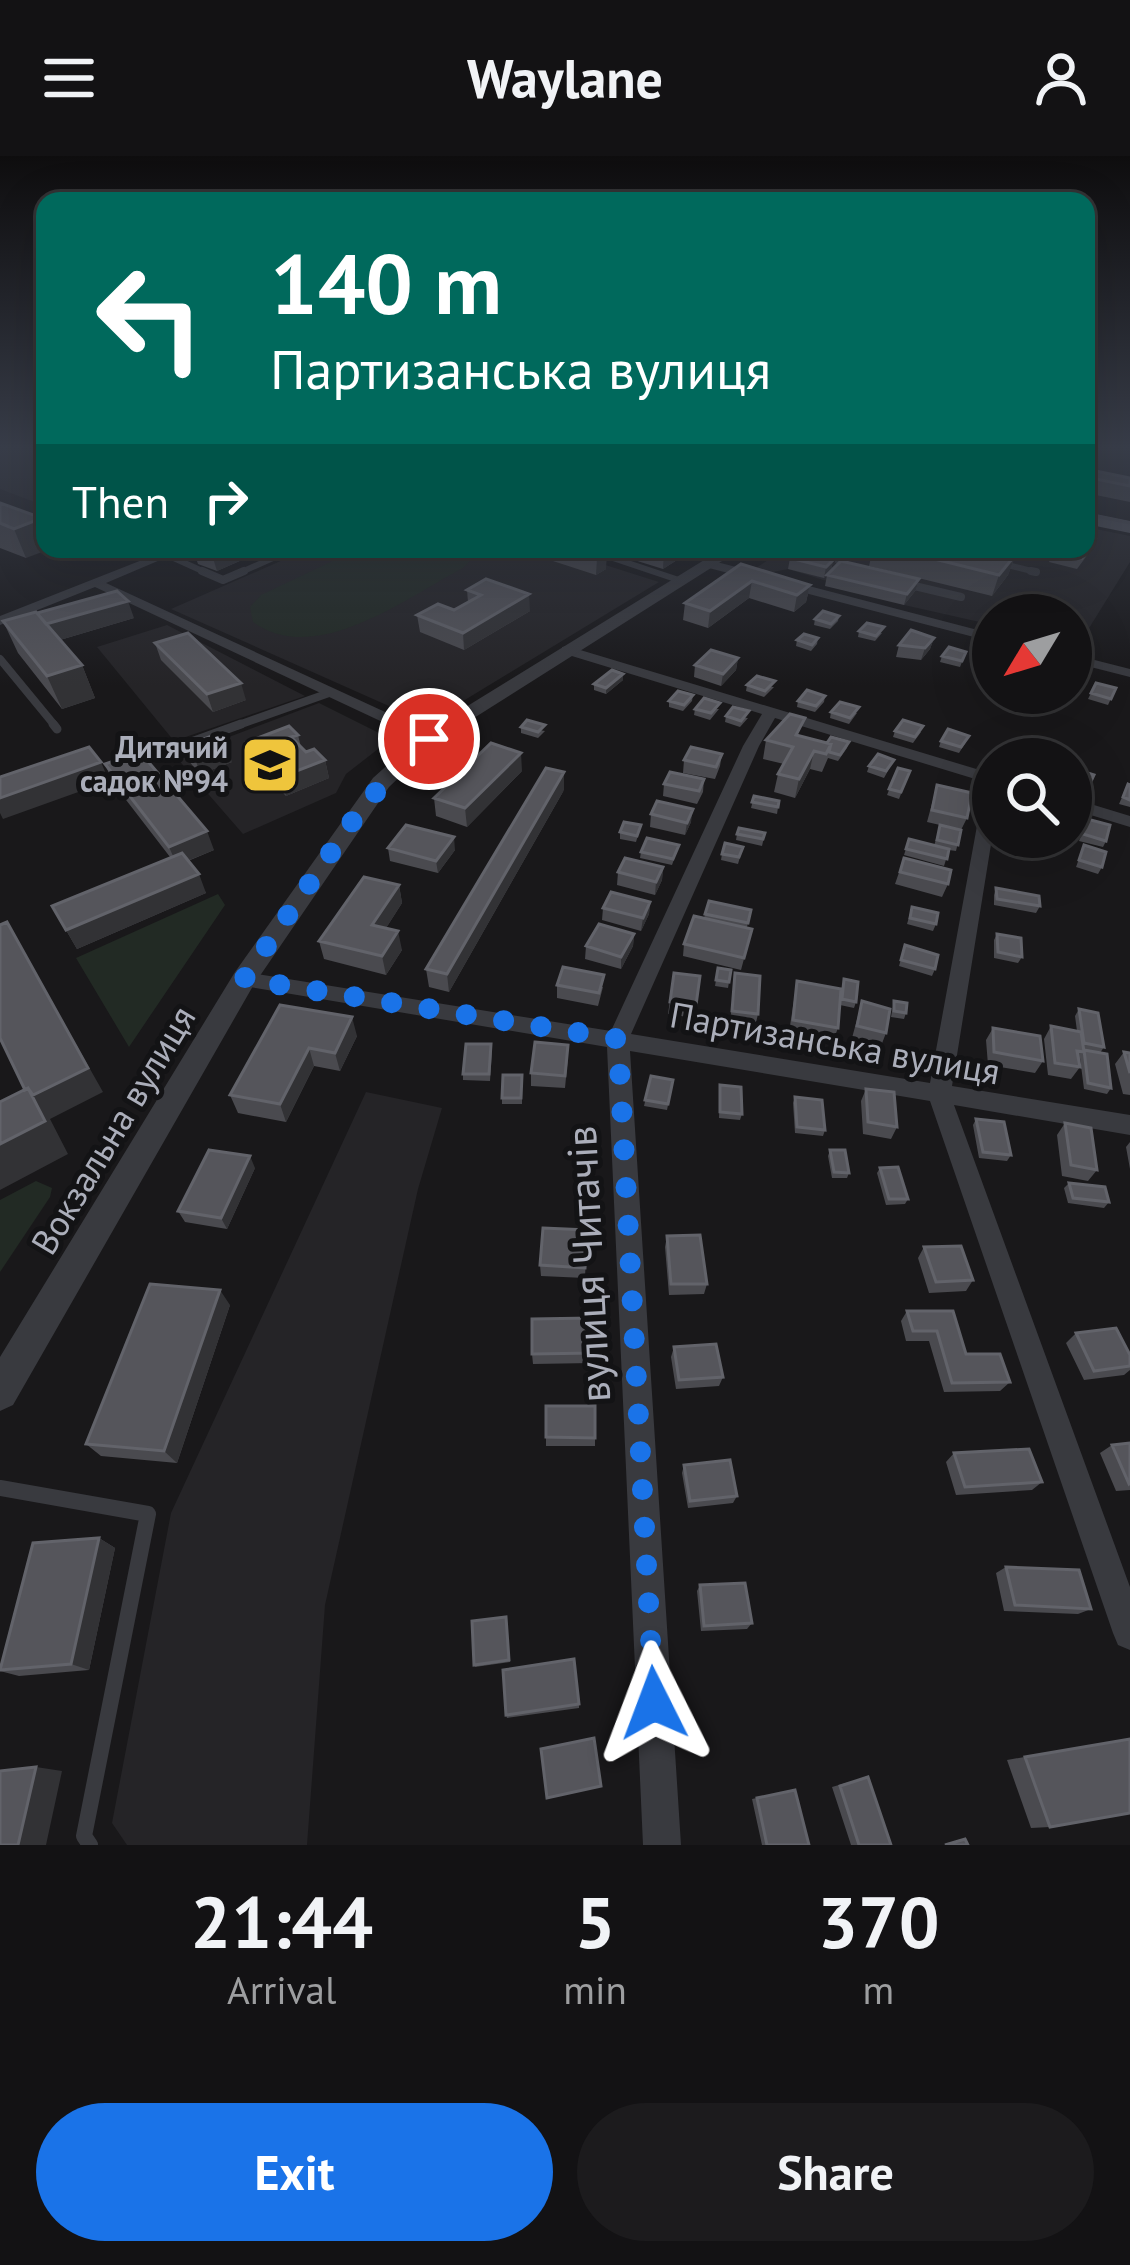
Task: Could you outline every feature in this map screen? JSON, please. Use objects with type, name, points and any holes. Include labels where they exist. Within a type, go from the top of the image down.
[{"type":"street","points":[[0,622],[159,558]]},
{"type":"street","points":[[612,558],[682,580]]},
{"type":"street","name":"Вокзальна вулиця","points":[[0,1392],[244,979],[365,803],[429,739],[719,558]]},
{"type":"street","points":[[709,564],[972,633]]},
{"type":"street","points":[[96,583],[429,739]]},
{"type":"street","points":[[567,650],[972,774]]},
{"type":"street","points":[[1092,664],[1130,674]]},
{"type":"street","name":"вулиця Читачів","points":[[662,1845],[618,1039],[751,746],[771,712]]},
{"type":"street","points":[[1092,810],[1130,822]]},
{"type":"street","points":[[980,858],[939,1095],[1130,1633]]},
{"type":"street","name":"Партизанська вулиця","points":[[244,979],[1130,1125]]},
{"type":"lane","points":[[184,558],[223,580],[273,558]]},
{"type":"lane","points":[[840,558],[851,570]]},
{"type":"lane","points":[[994,562],[1036,572]]},
{"type":"lane","points":[[895,581],[961,597]]},
{"type":"lane","points":[[0,659],[57,729]]},
{"type":"lane","points":[[161,753],[329,693]]},
{"type":"lane","points":[[0,1488],[148,1514],[84,1836],[90,1845]]},
{"type":"shaded area","points":[[1095,529],[1130,536],[1130,562],[1092,623],[1092,594],[972,594],[972,620],[788,569],[753,570],[771,558],[1095,558]]},
{"type":"shaded area","points":[[287,558],[583,558],[659,582],[427,723],[171,609]]},
{"type":"shaded area","points":[[339,558],[473,558],[389,610],[332,633],[278,634],[253,622],[250,607],[261,595]]},
{"type":"shaded area","points":[[167,625],[305,696],[174,741],[97,647]]},
{"type":"shaded area","name":"Дитячий садок №94","points":[[319,703],[391,739],[346,774],[336,793],[243,834],[176,757]]},
{"type":"shaded area","points":[[218,894],[225,905],[129,1047],[76,958]]},
{"type":"shaded area","points":[[366,1092],[442,1108],[418,1189],[325,1605],[307,1845],[127,1845],[112,1823],[171,1513]]},
{"type":"shaded area","points":[[36,1181],[52,1188],[50,1197],[0,1272],[0,1200]]},
{"type":"building","points":[[790,558],[833,560],[826,567]]},
{"type":"building","points":[[930,558],[1013,558],[999,575]]},
{"type":"building","points":[[841,561],[919,579],[907,594],[827,575]]},
{"type":"building","points":[[741,564],[810,585],[797,595],[752,581],[710,611],[685,603]]},
{"type":"building","points":[[486,579],[529,594],[463,633],[417,615],[438,604],[454,610],[481,595],[467,590]]},
{"type":"building","points":[[117,591],[128,601],[46,624],[37,613]]},
{"type":"building","points":[[823,611],[839,616],[831,624],[815,619]]},
{"type":"building","points":[[36,612],[82,665],[47,676],[3,621]]},
{"type":"building","points":[[867,623],[884,627],[876,636],[859,631]]},
{"type":"building","points":[[911,630],[934,638],[925,648],[899,645]]},
{"type":"building","points":[[188,633],[241,683],[207,694],[155,643]]},
{"type":"building","points":[[804,634],[818,638],[812,645],[797,640]]},
{"type":"building","points":[[949,647],[966,652],[962,661],[942,656]]},
{"type":"building","points":[[711,650],[738,658],[723,674],[695,665]]},
{"type":"building","points":[[612,670],[623,674],[606,688],[594,684]]},
{"type":"building","points":[[757,676],[775,681],[765,691],[747,685]]},
{"type":"building","points":[[1096,683],[1116,688],[1111,699],[1092,691]]},
{"type":"building","points":[[807,690],[825,696],[816,706],[798,701]]},
{"type":"building","points":[[678,691],[693,695],[684,705],[669,701]]},
{"type":"building","points":[[704,698],[720,703],[711,713],[695,709]]},
{"type":"building","points":[[840,702],[859,707],[850,718],[831,712]]},
{"type":"building","points":[[733,707],[749,711],[741,721],[726,716]]},
{"type":"building","points":[[790,714],[805,718],[796,735],[831,744],[826,754],[814,751],[799,779],[778,774],[793,747],[766,740]]},
{"type":"building","points":[[527,720],[545,725],[538,732],[521,727]]},
{"type":"building","points":[[903,720],[923,726],[915,737],[895,731]]},
{"type":"building","points":[[289,726],[298,735],[291,737],[306,752],[314,749],[325,760],[281,777],[247,742]]},
{"type":"building","points":[[948,729],[969,736],[961,747],[941,741]]},
{"type":"building","points":[[214,735],[228,750],[196,761],[183,747]]},
{"type":"building","points":[[831,737],[849,742],[840,755],[829,752]]},
{"type":"building","points":[[491,743],[521,753],[465,808],[434,798]]},
{"type":"building","points":[[89,747],[101,762],[0,798],[0,777]]},
{"type":"building","points":[[691,747],[722,754],[716,767],[684,760]]},
{"type":"building","points":[[140,752],[207,831],[169,847],[105,764]]},
{"type":"building","points":[[878,754],[894,760],[886,771],[869,766]]},
{"type":"building","points":[[546,768],[564,772],[447,974],[426,969]]},
{"type":"building","points":[[898,768],[910,771],[901,792],[889,789]]},
{"type":"building","points":[[670,772],[704,779],[699,791],[664,784]]},
{"type":"building","points":[[937,785],[972,793],[967,818],[932,810]]},
{"type":"building","points":[[754,796],[779,801],[778,807],[752,802]]},
{"type":"building","points":[[657,801],[693,809],[687,823],[651,814]]},
{"type":"building","points":[[1092,820],[1110,825],[1106,841],[1092,837]]},
{"type":"building","points":[[624,822],[641,825],[637,836],[620,832]]},
{"type":"building","points":[[406,825],[454,837],[436,861],[388,848]]},
{"type":"building","points":[[940,825],[961,830],[958,845],[937,840]]},
{"type":"building","points":[[739,828],[765,833],[763,839],[737,834]]},
{"type":"building","points":[[647,838],[679,845],[673,859],[641,852]]},
{"type":"building","points":[[909,839],[949,849],[947,859],[906,849]]},
{"type":"building","points":[[725,843],[743,847],[739,857],[722,854]]},
{"type":"building","points":[[1092,848],[1106,852],[1102,867],[1079,860],[1092,858]]},
{"type":"building","points":[[182,853],[199,874],[66,930],[52,906]]},
{"type":"building","points":[[625,858],[663,867],[656,882],[618,872]]},
{"type":"building","points":[[904,858],[951,870],[948,884],[900,872]]},
{"type":"building","points":[[364,877],[399,885],[372,925],[398,931],[382,956],[319,941]]},
{"type":"building","points":[[996,888],[1039,896],[1040,906],[997,899]]},
{"type":"building","points":[[611,892],[650,902],[643,918],[603,908]]},
{"type":"building","points":[[709,901],[751,910],[748,923],[705,914]]},
{"type":"building","points":[[912,907],[938,913],[936,924],[910,918]]},
{"type":"building","points":[[694,916],[752,929],[744,958],[684,944]]},
{"type":"building","points":[[7,922],[88,1068],[33,1095],[25,1090],[0,1038],[0,925]]},
{"type":"building","points":[[599,924],[634,934],[621,957],[586,946]]},
{"type":"building","points":[[997,934],[1021,938],[1022,957],[998,952]]},
{"type":"building","points":[[905,945],[938,955],[935,969],[901,960]]},
{"type":"building","points":[[563,967],[604,975],[599,993],[557,985]]},
{"type":"building","points":[[718,968],[731,970],[729,982],[716,980]]},
{"type":"building","points":[[674,973],[700,976],[696,1005],[670,1002]]},
{"type":"building","points":[[735,973],[760,976],[758,1014],[732,1011]]},
{"type":"building","points":[[844,979],[858,982],[856,1002],[842,999]]},
{"type":"building","points":[[797,981],[841,989],[838,1028],[793,1020]]},
{"type":"building","points":[[862,1001],[890,1009],[886,1033],[857,1026]]},
{"type":"building","points":[[894,1001],[907,1003],[906,1013],[894,1011]]},
{"type":"building","points":[[280,1005],[352,1017],[335,1053],[309,1048],[280,1104],[230,1095]]},
{"type":"building","points":[[1079,1009],[1098,1013],[1104,1047],[1084,1043]]},
{"type":"building","points":[[1051,1026],[1081,1032],[1080,1067],[1055,1063]]},
{"type":"building","points":[[993,1028],[1040,1036],[1043,1061],[994,1052]]},
{"type":"building","points":[[535,1042],[568,1045],[565,1076],[531,1073]]},
{"type":"building","points":[[466,1044],[491,1044],[489,1074],[463,1074]]},
{"type":"building","points":[[1084,1050],[1107,1054],[1111,1088],[1088,1083]]},
{"type":"building","points":[[503,1075],[522,1075],[521,1098],[502,1098]]},
{"type":"building","points":[[651,1076],[673,1080],[668,1104],[645,1100]]},
{"type":"building","points":[[720,1085],[741,1087],[742,1114],[720,1112]]},
{"type":"building","points":[[28,1088],[45,1121],[0,1144],[0,1102]]},
{"type":"building","points":[[866,1089],[894,1092],[897,1127],[868,1122]]},
{"type":"building","points":[[795,1097],[822,1100],[825,1130],[797,1127]]},
{"type":"building","points":[[976,1119],[1004,1122],[1011,1155],[983,1152]]},
{"type":"building","points":[[1065,1123],[1091,1128],[1097,1170],[1071,1165]]},
{"type":"building","points":[[209,1150],[250,1156],[221,1218],[178,1211]]},
{"type":"building","points":[[830,1150],[845,1150],[849,1173],[834,1172]]},
{"type":"building","points":[[898,1167],[908,1199],[889,1199],[880,1168]]},
{"type":"building","points":[[1069,1183],[1105,1187],[1109,1202],[1073,1198]]},
{"type":"building","points":[[543,1228],[587,1230],[585,1268],[540,1265]]},
{"type":"building","points":[[700,1235],[707,1284],[671,1284],[667,1236]]},
{"type":"building","points":[[961,1246],[973,1280],[936,1282],[924,1247]]},
{"type":"building","points":[[150,1284],[220,1290],[164,1451],[86,1444]]},
{"type":"building","points":[[907,1311],[953,1311],[966,1354],[1000,1354],[1010,1382],[952,1383],[937,1331],[913,1331]]},
{"type":"building","points":[[591,1318],[593,1353],[532,1354],[532,1319]]},
{"type":"building","points":[[1116,1328],[1130,1355],[1130,1366],[1094,1371],[1076,1333]]},
{"type":"building","points":[[716,1344],[723,1377],[679,1380],[674,1347]]},
{"type":"building","points":[[546,1406],[595,1406],[595,1438],[546,1437]]},
{"type":"building","points":[[1130,1443],[1130,1483],[1129,1484],[1112,1445]]},
{"type":"building","points":[[1029,1449],[1042,1482],[965,1487],[954,1453]]},
{"type":"building","points":[[730,1460],[737,1496],[690,1501],[684,1465]]},
{"type":"building","points":[[99,1538],[71,1664],[0,1670],[33,1543]]},
{"type":"building","points":[[1006,1567],[1079,1570],[1091,1609],[1015,1605]]},
{"type":"building","points":[[745,1583],[752,1623],[704,1626],[700,1585]]},
{"type":"building","points":[[506,1617],[509,1660],[474,1665],[472,1621]]},
{"type":"building","points":[[574,1659],[579,1704],[506,1715],[503,1670]]},
{"type":"building","points":[[594,1738],[601,1786],[547,1798],[541,1749]]},
{"type":"building","points":[[1130,1739],[1130,1813],[1050,1827],[1025,1757]]},
{"type":"building","points":[[36,1767],[18,1845],[0,1845],[0,1771]]},
{"type":"building","points":[[868,1777],[891,1845],[859,1845],[840,1786]]},
{"type":"building","points":[[795,1790],[809,1845],[767,1845],[757,1798]]},
{"type":"place","name":"Дитячий садок №94","points":[[270,765]]},
{"type":"route","points":[[429,739],[365,803],[244,979],[618,1039],[654,1703]]}]
